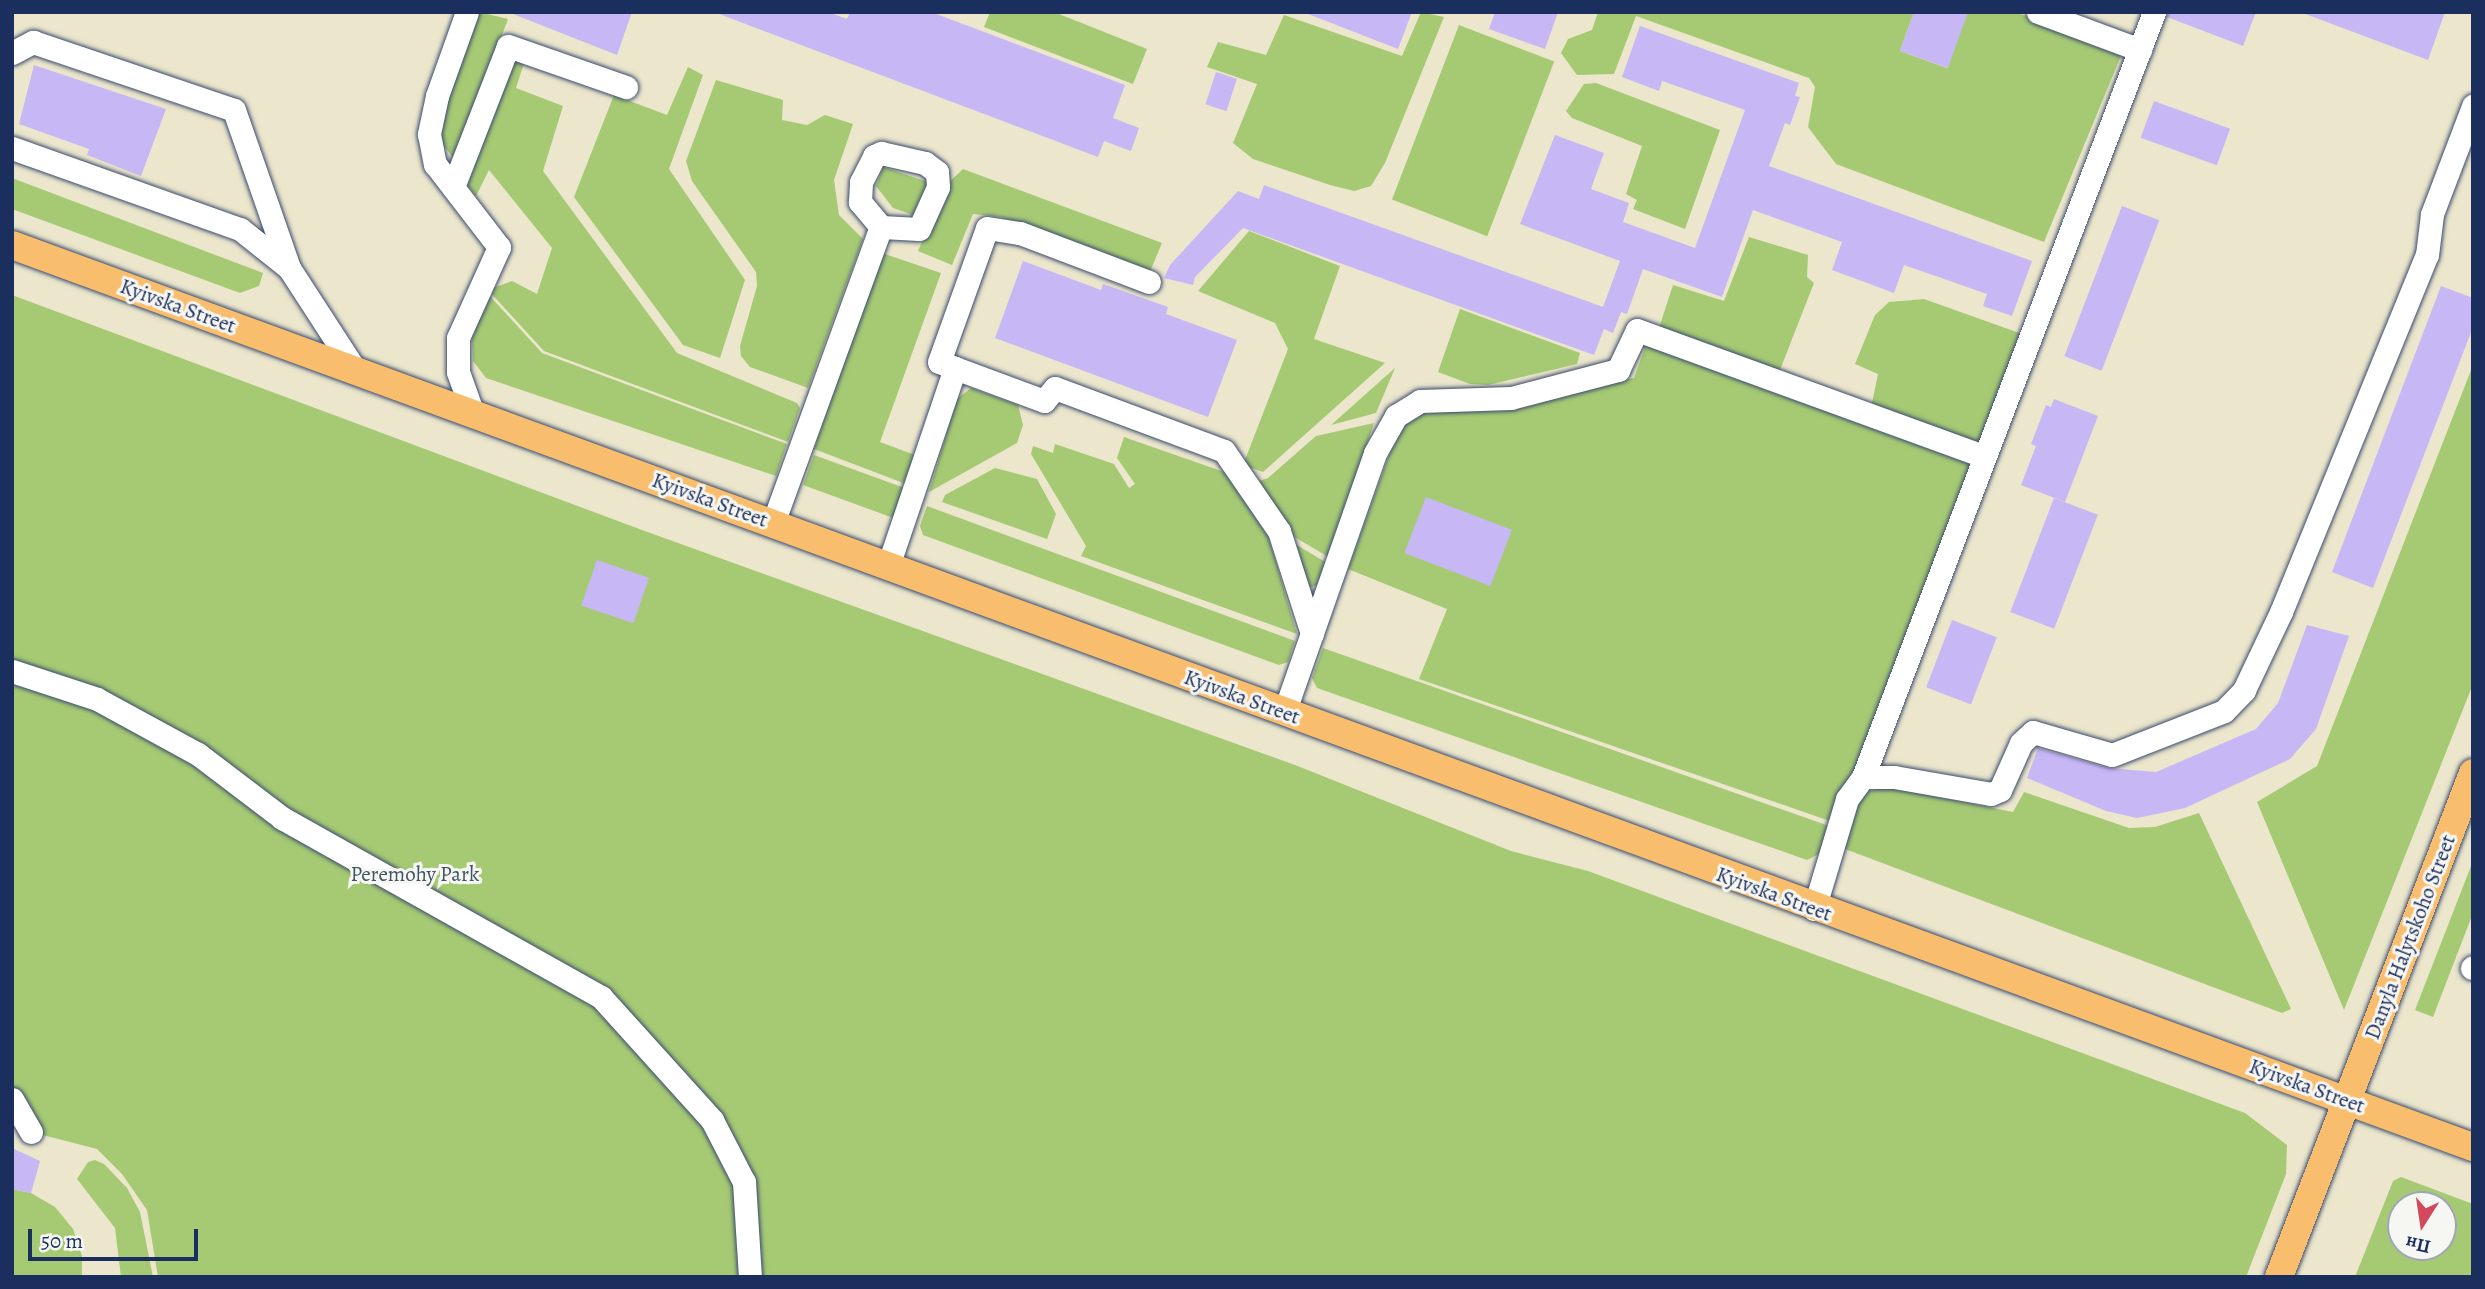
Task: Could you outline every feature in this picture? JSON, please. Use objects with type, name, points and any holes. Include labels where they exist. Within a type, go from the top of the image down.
[{"type":"main road","name":"Kyivska Street","points":[[12,245],[773,523],[1814,909],[2473,1147]]},
{"type":"main road","name":"Danyla Halytskoho Street","points":[[2279,1277],[2473,773]]},
{"type":"street","points":[[467,12],[437,96],[429,134],[435,164],[499,247],[458,338],[458,372],[473,414]]},
{"type":"street","points":[[2038,12],[2140,50]]},
{"type":"street","points":[[1814,909],[1847,799],[1863,777],[2154,12]]},
{"type":"street","points":[[12,53],[33,42],[234,110],[289,268],[356,371]]},
{"type":"street","points":[[453,187],[508,47],[626,87]]},
{"type":"street","points":[[1863,777],[1895,777],[1991,794],[2000,790],[2021,743],[2033,732],[2112,755],[2224,710],[2244,690],[2281,612],[2427,255],[2432,214],[2473,106]]},
{"type":"street","points":[[12,148],[240,229],[289,268]]},
{"type":"street","points":[[773,523],[881,227]]},
{"type":"street","points":[[1149,282],[1020,233],[988,228],[939,362],[1044,401],[1055,388],[1224,451],[1279,531],[1320,622]]},
{"type":"street","points":[[1284,713],[1320,622],[1375,453],[1402,409],[1420,401],[1511,398],[1618,370],[1637,330],[1985,457]]},
{"type":"street","points":[[888,566],[955,368]]},
{"type":"street","points":[[12,671],[97,699],[198,754],[282,818],[601,997],[712,1120],[744,1182],[750,1277]]},
{"type":"street","points":[[12,1099],[31,1132]]},
{"type":"green space","points":[[479,12],[508,19],[455,160],[440,141],[440,115]]},
{"type":"green space","points":[[990,12],[1054,12],[1147,49],[1133,84],[984,27]]},
{"type":"green space","points":[[1421,12],[1444,17],[1385,163],[1371,186],[1354,191],[1330,185],[1253,159],[1233,143],[1257,84],[1207,67],[1218,42],[1266,55],[1284,15],[1402,56]]},
{"type":"green space","points":[[1598,12],[1914,12],[1900,51],[1947,68],[1966,12],[2015,12],[2123,51],[2044,242],[1836,164],[1808,127],[1815,87],[1809,78],[1636,16],[1614,74],[1577,75],[1561,53],[1568,39],[1592,30]]},
{"type":"green space","points":[[1459,25],[1554,62],[1487,236],[1392,200]]},
{"type":"green space","points":[[515,60],[524,63],[516,88],[563,106],[543,171],[677,353],[797,403],[800,408],[788,442],[544,351],[488,290],[512,281],[537,294],[552,248],[489,170],[476,196],[468,186],[469,169],[507,71]]},
{"type":"green space","points":[[688,67],[703,75],[669,169],[745,280],[720,358],[683,345],[574,197],[614,95],[667,115]]},
{"type":"green space","points":[[716,80],[783,100],[782,120],[807,125],[825,115],[853,124],[834,180],[839,215],[863,239],[808,388],[750,367],[741,356],[740,346],[757,286],[756,272],[692,181],[686,161]]},
{"type":"green space","points":[[1596,83],[1720,130],[1685,229],[1633,209],[1637,200],[1626,194],[1642,146],[1572,118],[1566,111],[1584,84]]},
{"type":"green space","points":[[883,167],[931,183],[919,217],[893,208],[876,186]]},
{"type":"green space","points":[[963,169],[1162,243],[1149,274],[1001,217],[973,214],[952,265],[918,251],[948,183]]},
{"type":"green space","points":[[12,178],[263,273],[259,286],[240,293],[12,209]]},
{"type":"green space","points":[[1249,231],[1340,266],[1314,339],[1385,363],[1263,472],[1243,465],[1288,349],[1275,323],[1198,291]]},
{"type":"green space","points":[[1749,237],[1808,255],[1807,277],[1814,283],[1778,375],[1658,331],[1673,285],[1724,301]]},
{"type":"green space","points":[[882,253],[941,273],[880,442],[915,455],[906,484],[814,449]]},
{"type":"green space","points":[[488,294],[542,353],[787,444],[776,476],[486,378],[473,361],[472,334]]},
{"type":"green space","name":"Peremohy Park","points":[[12,295],[642,530],[1295,765],[1511,851],[1588,871],[2245,1113],[2287,1145],[2286,1174],[2246,1277],[158,1277],[147,1210],[122,1174],[97,1149],[31,1132],[12,1099]]},
{"type":"green space","points":[[1924,299],[2025,335],[1981,446],[1871,408],[1878,374],[1855,364],[1875,315],[1889,302]]},
{"type":"green space","points":[[1460,309],[1580,353],[1577,364],[1488,385],[1470,384],[1438,372]]},
{"type":"green space","points":[[1649,337],[1977,459],[1858,776],[1830,821],[1419,679],[1447,609],[1348,569],[1395,439],[1410,418],[1430,410],[1634,378]]},
{"type":"green space","points":[[2473,365],[2473,684],[2344,1010],[2257,802],[2317,766]]},
{"type":"green space","points":[[1395,368],[1376,413],[1331,425]]},
{"type":"green space","points":[[971,388],[1018,405],[1023,425],[1017,443],[929,492],[957,399]]},
{"type":"green space","points":[[1374,423],[1330,558],[1281,529],[1253,483],[1268,478],[1316,436]]},
{"type":"green space","points":[[1124,437],[1227,473],[1268,535],[1297,634],[1081,556],[1086,546],[1031,454],[1033,446],[1053,453],[1055,444],[1114,464],[1129,488],[1135,484],[1117,458]]},
{"type":"green space","points":[[814,455],[905,488],[894,518],[803,485]]},
{"type":"green space","points":[[995,468],[1037,479],[1056,514],[1047,539],[942,502],[945,495]]},
{"type":"green space","points":[[927,506],[1295,641],[1288,662],[1279,665],[923,535],[920,526]]},
{"type":"green space","points":[[1290,541],[1327,563],[1319,585],[1307,588]]},
{"type":"green space","points":[[1323,648],[1829,826],[1819,854],[1807,860],[1317,688],[1312,678]]},
{"type":"green space","points":[[1889,787],[2013,812],[2024,792],[2129,828],[2155,827],[2199,813],[2291,1009],[2282,1013],[1845,849],[1857,804],[1869,791]]},
{"type":"green space","points":[[2473,861],[2473,913],[2433,1017],[2415,1010]]},
{"type":"green space","points":[[95,1160],[104,1164],[127,1188],[140,1212],[153,1277],[121,1277],[115,1228],[77,1179],[88,1162]]},
{"type":"green space","points":[[2401,1177],[2438,1191],[2389,1191],[2393,1181]]},
{"type":"green space","points":[[12,1189],[31,1193],[55,1207],[73,1229],[82,1256],[82,1277],[12,1277]]},
{"type":"green space","points":[[2387,1196],[2387,1261],[2457,1261],[2457,1198],[2473,1204],[2473,1277],[2355,1277]]},
{"type":"building","points":[[508,12],[632,12],[617,55]]},
{"type":"building","points":[[714,12],[828,12],[847,19],[850,12],[931,12],[1125,85],[1113,118],[1139,128],[1131,151],[1104,141],[1098,157]]},
{"type":"building","points":[[1303,12],[1412,12],[1398,49]]},
{"type":"building","points":[[1495,12],[1558,12],[1545,49],[1489,29]]},
{"type":"building","points":[[1914,12],[1968,12],[1948,68],[1900,51]]},
{"type":"building","points":[[2168,12],[2256,12],[2243,46],[2167,17]]},
{"type":"building","points":[[2300,12],[2445,12],[2428,60]]},
{"type":"building","points":[[1640,26],[1799,83],[1795,96],[1800,97],[1790,125],[1785,123],[1769,166],[2032,261],[2012,316],[1983,306],[1987,294],[1904,265],[1894,293],[1832,270],[1842,242],[1753,210],[1722,297],[1643,269],[1627,314],[1621,312],[1613,333],[1604,329],[1594,355],[1243,228],[1195,277],[1193,285],[1164,278],[1170,265],[1238,191],[1259,199],[1264,185],[1603,307],[1620,261],[1520,224],[1555,135],[1604,153],[1591,189],[1629,203],[1623,222],[1695,248],[1745,110],[1662,81],[1659,91],[1622,77]]},
{"type":"building","points":[[34,65],[166,109],[141,176],[87,155],[89,149],[19,124]]},
{"type":"building","points":[[1216,72],[1237,79],[1226,111],[1205,104]]},
{"type":"building","points":[[2154,101],[2230,129],[2217,165],[2141,138]]},
{"type":"building","points":[[2122,206],[2159,220],[2102,371],[2064,356]]},
{"type":"building","points":[[1023,261],[1101,290],[1103,284],[1168,307],[1166,314],[1237,340],[1208,417],[995,338]]},
{"type":"building","points":[[2441,286],[2473,298],[2473,327],[2373,588],[2332,572]]},
{"type":"building","points":[[2054,399],[2098,416],[2065,502],[2021,485],[2036,446],[2031,444],[2046,405],[2051,407]]},
{"type":"building","points":[[1426,497],[1512,530],[1490,586],[1404,553]]},
{"type":"building","points":[[2054,498],[2098,515],[2054,629],[2010,612]]},
{"type":"building","points":[[597,560],[649,578],[633,623],[581,605]]},
{"type":"building","points":[[1952,620],[1997,637],[1971,704],[1926,687]]},
{"type":"building","points":[[2307,625],[2349,636],[2316,729],[2290,759],[2185,808],[2137,818],[2106,811],[2027,778],[2038,748],[2108,768],[2156,772],[2256,729],[2278,703]]},
{"type":"building","points":[[12,1148],[40,1161],[31,1193],[12,1189]]}]
